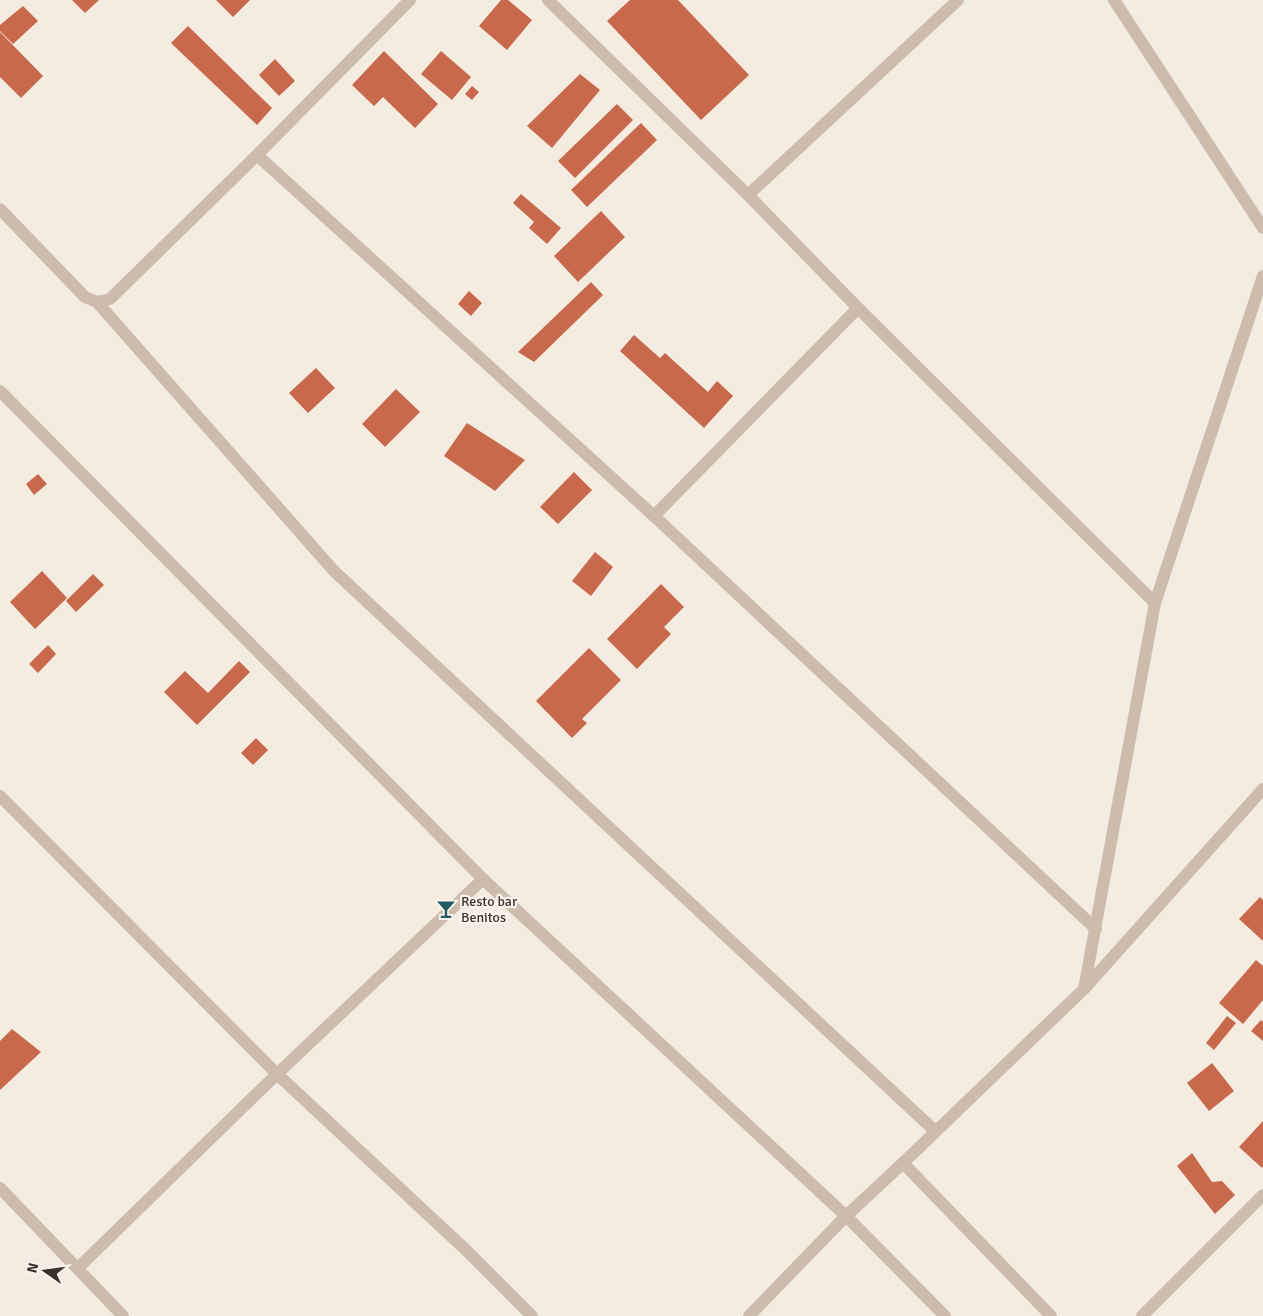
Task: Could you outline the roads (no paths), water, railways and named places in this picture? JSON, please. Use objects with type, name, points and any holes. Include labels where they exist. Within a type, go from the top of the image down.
[{"type":"street","points":[[97,302],[110,299],[257,155],[410,0]]},
{"type":"street","points":[[548,0],[748,195],[858,308],[1155,603]]},
{"type":"street","points":[[748,195],[958,0]]},
{"type":"street","points":[[1114,0],[1263,228]]},
{"type":"street","points":[[257,155],[654,516],[1096,929]]},
{"type":"street","points":[[0,209],[85,297],[97,302],[334,571],[935,1131]]},
{"type":"street","points":[[1084,989],[1155,603],[1263,276]]},
{"type":"street","points":[[654,516],[858,308]]},
{"type":"street","points":[[0,391],[483,879],[846,1216],[945,1316]]},
{"type":"street","points":[[749,1316],[846,1216],[1084,989],[1263,789]]},
{"type":"street","points":[[0,796],[278,1074],[466,1250],[532,1316]]},
{"type":"street","points":[[78,1268],[483,879]]},
{"type":"street","points":[[903,1163],[1052,1316]]},
{"type":"street","points":[[0,1188],[123,1316]]},
{"type":"street","points":[[1142,1316],[1263,1195]]},
{"type":"place","name":"Resto bar Benitos","points":[[446,909]]}]
